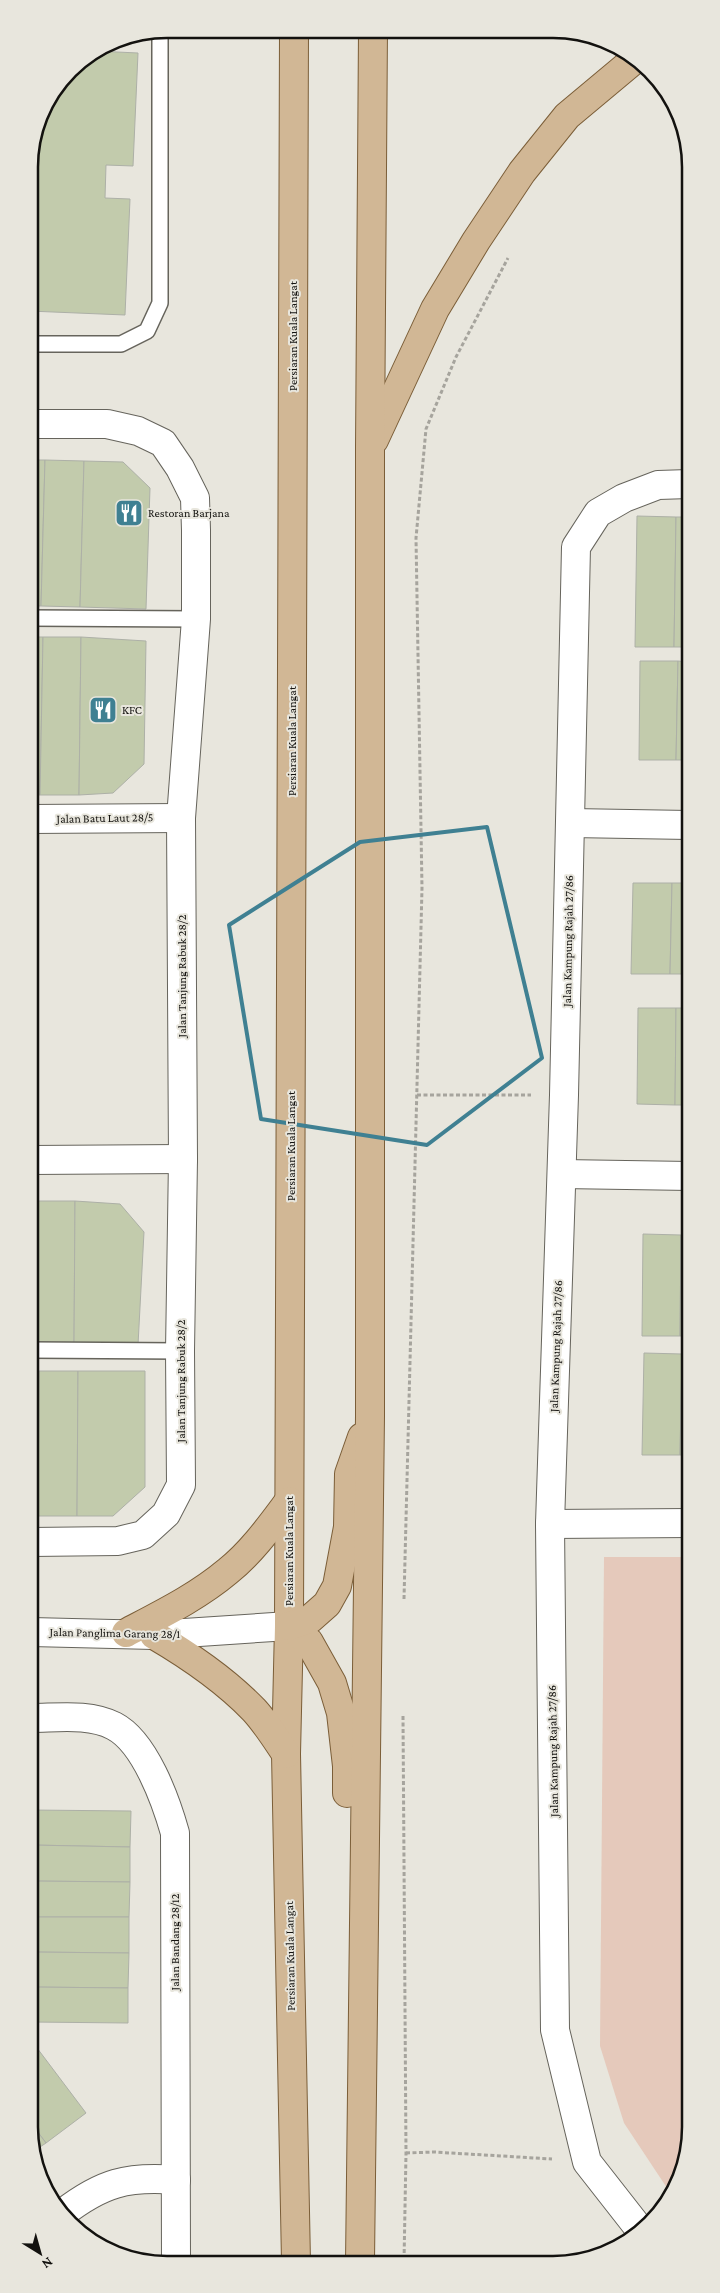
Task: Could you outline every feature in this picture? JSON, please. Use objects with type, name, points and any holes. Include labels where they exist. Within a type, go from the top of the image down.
[{"type":"main road","name":"Persiaran Kuala Langat","points":[[294,37],[289,1626],[286,1754],[296,2256]]},
{"type":"main road","points":[[360,2256],[363,1880],[370,1416],[370,447],[373,37]]},
{"type":"main road","points":[[370,447],[435,309],[476,241],[522,172],[566,116],[630,63]]},
{"type":"main road","points":[[289,1626],[310,1619],[327,1604],[337,1586],[348,1527],[349,1474],[370,1416]]},
{"type":"main road","points":[[126,1633],[183,1603],[229,1570],[260,1538],[289,1501]]},
{"type":"main road","points":[[289,1626],[309,1642],[334,1691],[340,1713],[347,1766],[351,1851],[363,1880]]},
{"type":"main road","points":[[154,1636],[181,1651],[222,1680],[255,1711],[286,1754]]},
{"type":"street","name":"Jalan Tanjung Rabuk 28/2","points":[[37,1542],[118,1541],[143,1534],[166,1514],[181,1485],[180,1351],[183,1159],[180,818],[196,619],[195,498],[180,468],[163,443],[138,431],[107,424],[38,424]]},
{"type":"street","name":"Jalan Kampung Rajah 27/86","points":[[637,2225],[588,2162],[555,2030],[550,1524],[562,1174],[576,546],[598,513],[624,498],[658,485],[682,484]]},
{"type":"street","name":"Jalan Batu Laut 28/5","points":[[38,819],[180,818]]},
{"type":"street","points":[[571,823],[682,825]]},
{"type":"street","points":[[37,1160],[183,1159]]},
{"type":"street","points":[[562,1174],[682,1176]]},
{"type":"street","points":[[550,1524],[682,1523]]},
{"type":"street","name":"Jalan Panglima Garang 28/1","points":[[37,1632],[126,1633],[154,1636],[289,1626]]},
{"type":"street","name":"Jalan Bandang 28/12","points":[[37,1718],[82,1717],[114,1726],[136,1746],[166,1801],[175,1833],[176,2256]]},
{"type":"street","points":[[68,2209],[79,2201],[111,2184],[144,2178],[176,2180]]},
{"type":"lane","points":[[38,344],[121,344],[147,331],[160,303],[160,38]]},
{"type":"lane","points":[[38,618],[196,619]]},
{"type":"lane","points":[[37,1350],[180,1351]]},
{"type":"path","points":[[404,1608],[422,888],[416,538],[426,429],[456,357],[513,250]]},
{"type":"path","points":[[417,1095],[519,1095]]},
{"type":"path","points":[[403,1707],[406,2153],[404,2256]]},
{"type":"path","points":[[406,2153],[434,2152],[555,2159]]},
{"type":"highlighted area","points":[[487,827],[542,1058],[427,1145],[261,1119],[229,925],[360,842]]},
{"type":"shaded area","points":[[604,1557],[682,1557],[682,2135],[676,2168],[667,2188],[624,2123],[600,2046]]},
{"type":"building","points":[[108,52],[138,53],[133,166],[106,165],[105,198],[130,199],[125,315],[38,311],[38,158],[42,133],[47,117],[64,88],[81,70]]},
{"type":"building","points":[[38,460],[45,460],[41,606],[38,606]]},
{"type":"building","points":[[45,460],[84,461],[80,607],[41,606]]},
{"type":"building","points":[[84,461],[123,462],[150,488],[146,609],[80,607]]},
{"type":"building","points":[[637,516],[676,517],[674,647],[635,647]]},
{"type":"building","points":[[676,517],[682,517],[682,647],[674,647]]},
{"type":"building","points":[[38,637],[43,637],[40,795],[38,795]]},
{"type":"building","points":[[43,637],[81,637],[79,795],[40,795]]},
{"type":"building","points":[[81,637],[146,641],[144,764],[113,793],[79,795]]},
{"type":"building","points":[[640,661],[678,661],[676,760],[639,760]]},
{"type":"building","points":[[678,661],[682,661],[682,760],[676,760]]},
{"type":"building","points":[[633,883],[672,883],[670,974],[631,974]]},
{"type":"building","points":[[672,883],[682,883],[682,974],[670,974]]},
{"type":"building","points":[[638,1008],[676,1008],[675,1105],[637,1104]]},
{"type":"building","points":[[676,1008],[682,1008],[682,1105],[675,1105]]},
{"type":"building","points":[[37,1201],[75,1201],[74,1345],[37,1346]]},
{"type":"building","points":[[75,1201],[120,1204],[144,1232],[138,1345],[74,1345]]},
{"type":"building","points":[[643,1234],[681,1235],[680,1336],[642,1336]]},
{"type":"building","points":[[681,1235],[682,1235],[682,1336],[680,1336]]},
{"type":"building","points":[[644,1353],[682,1354],[680,1455],[642,1455]]},
{"type":"building","points":[[682,1354],[682,1455],[680,1455]]},
{"type":"building","points":[[37,1371],[39,1371],[38,1516]]},
{"type":"building","points":[[39,1371],[78,1371],[77,1516],[38,1516]]},
{"type":"building","points":[[78,1371],[145,1371],[145,1487],[113,1516],[77,1516]]},
{"type":"building","points":[[37,1810],[131,1811],[130,1847],[37,1845]]},
{"type":"building","points":[[37,1845],[130,1847],[130,1882],[37,1881]]},
{"type":"building","points":[[37,1881],[130,1882],[129,1917],[37,1917]]},
{"type":"building","points":[[37,1917],[129,1917],[129,1953],[37,1952]]},
{"type":"building","points":[[37,1952],[129,1953],[128,1988],[37,1987]]},
{"type":"building","points":[[37,1987],[128,1988],[128,2023],[37,2022]]},
{"type":"building","points":[[37,2048],[86,2113],[46,2143],[38,2132],[37,2126]]},
{"type":"building","points":[[38,2132],[46,2143],[39,2147]]},
{"type":"place","name":"Restoran Barjana","points":[[129,513]]},
{"type":"place","name":"KFC","points":[[103,710]]}]
